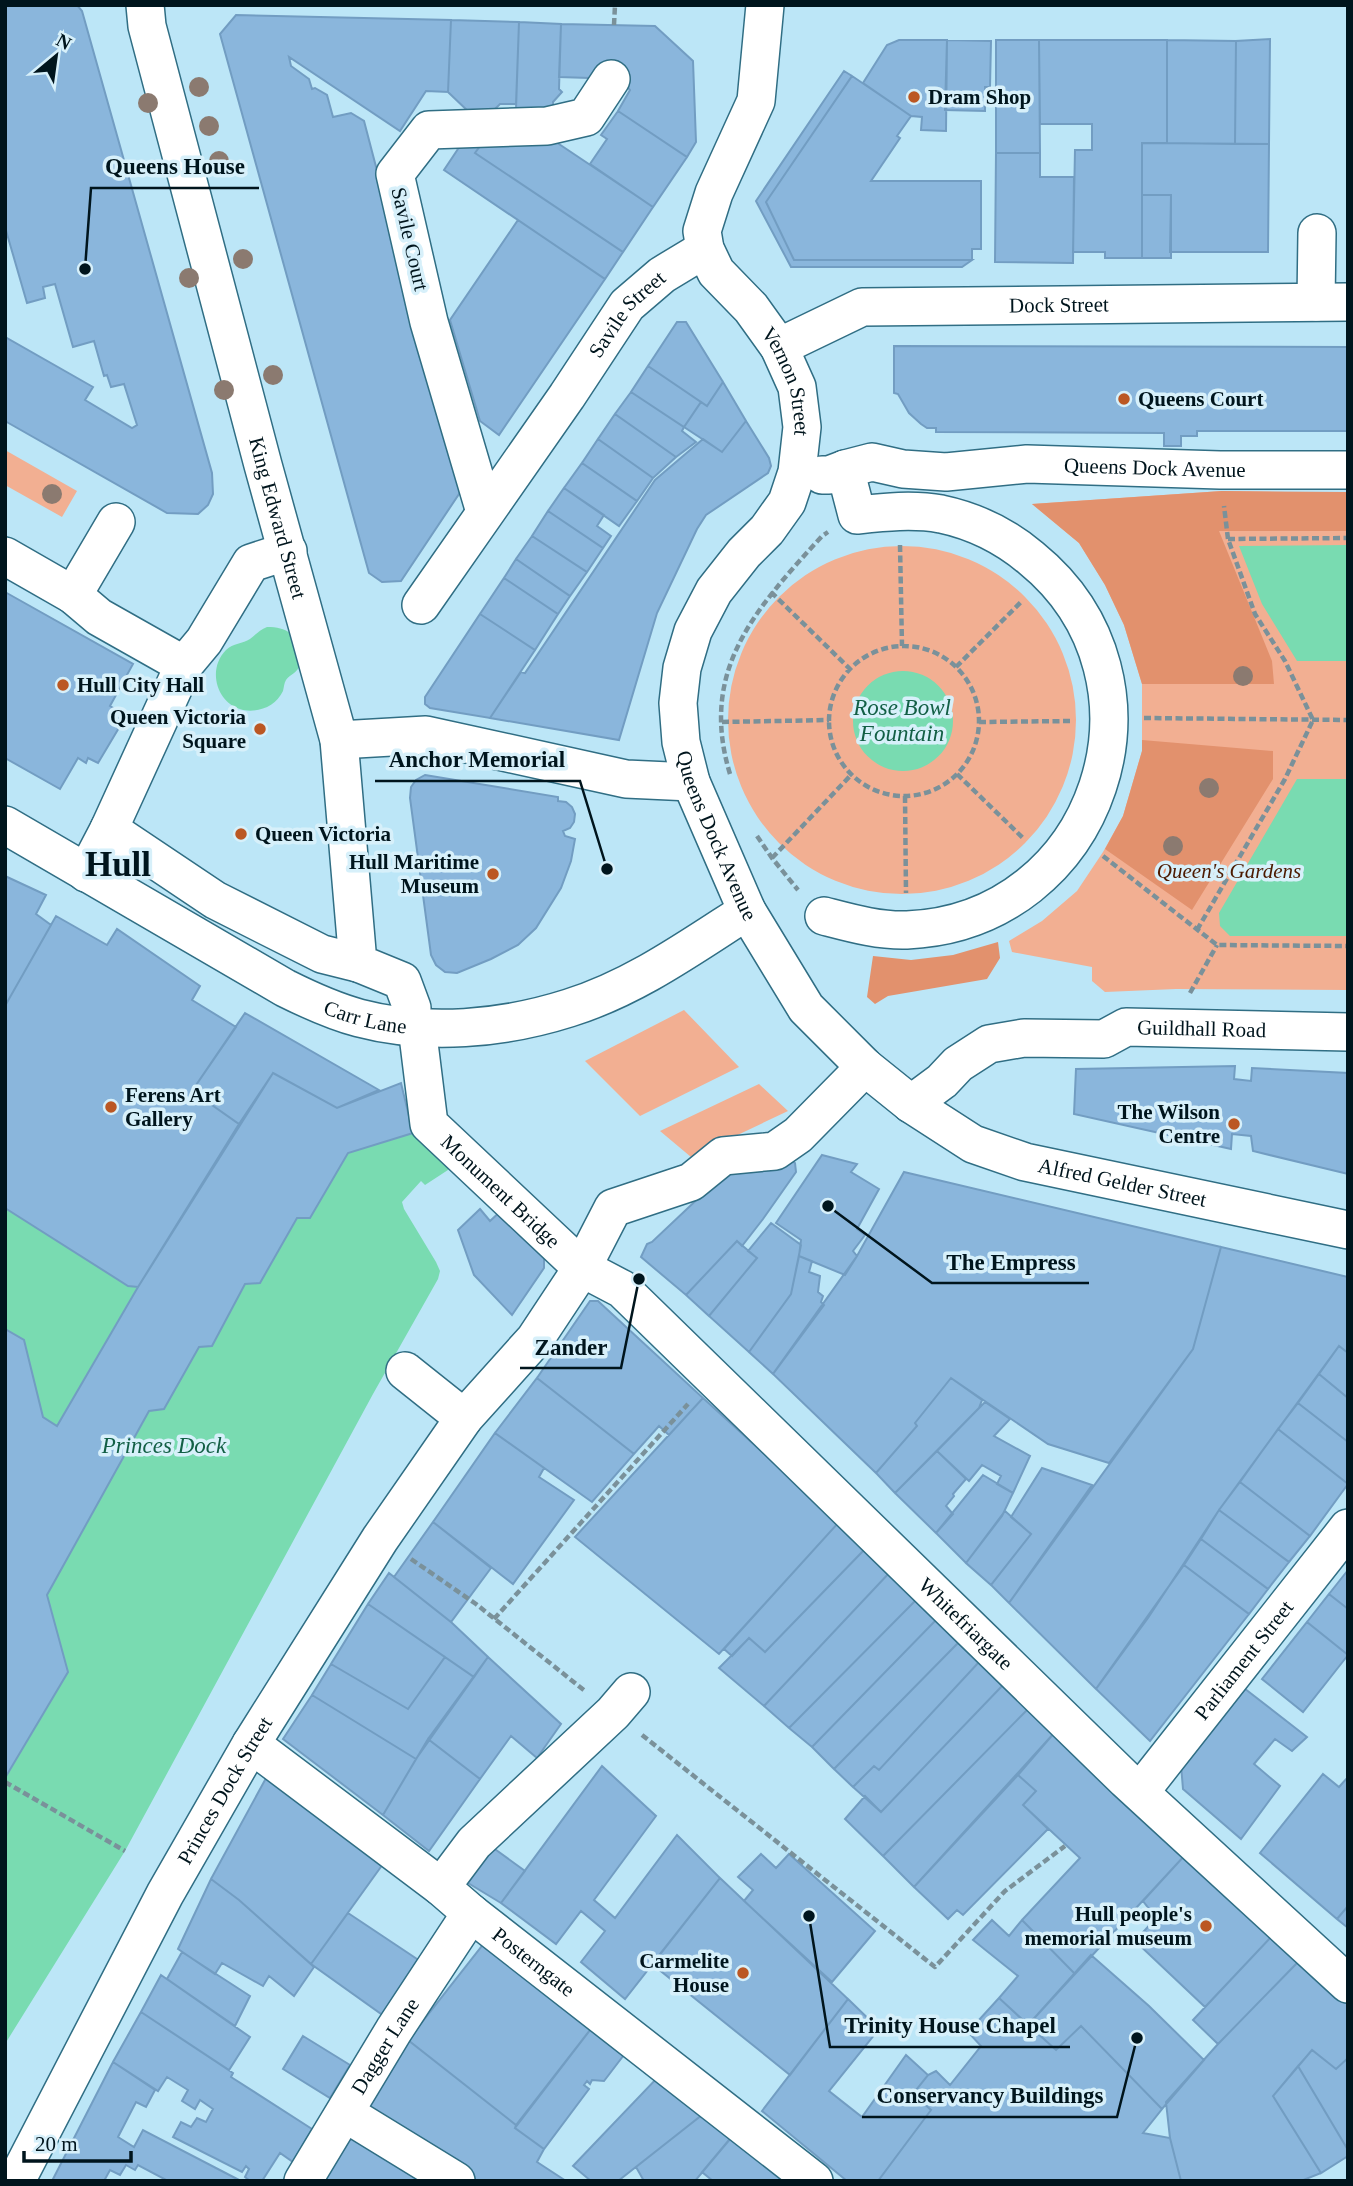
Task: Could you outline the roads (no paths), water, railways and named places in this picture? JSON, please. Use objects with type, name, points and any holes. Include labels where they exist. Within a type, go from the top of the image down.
[{"type":"street","name":"King Edward Street","points":[[145,5],[147,26],[263,466],[339,740],[358,963]]},
{"type":"street","points":[[705,249],[702,231],[714,193],[756,101],[765,5]]},
{"type":"street","name":"Savile Court","points":[[485,512],[429,322],[395,174],[429,130],[547,126],[586,117],[611,79]]},
{"type":"street","points":[[1317,233],[1332,302]]},
{"type":"street","name":"Vernon Street","points":[[705,249],[716,272],[751,309],[779,347],[797,387],[802,427],[797,472],[786,502],[766,530]]},
{"type":"street","name":"Savile Street","points":[[421,605],[627,305],[662,275],[705,249]]},
{"type":"street","name":"Dock Street","points":[[779,347],[862,307],[1332,302]]},
{"type":"street","name":"Queens Dock Avenue","points":[[797,472],[829,475],[872,462],[903,469],[946,472],[1027,464],[1220,470],[1348,470]]},
{"type":"street","points":[[824,916],[864,926],[906,930],[946,925],[985,912],[1020,892],[1051,866],[1076,834],[1095,798],[1107,760],[1110,720],[1106,679],[1094,640],[1074,604],[1049,572],[1017,546],[981,527],[941,514],[901,510],[857,515],[845,468]]},
{"type":"street","points":[[73,594],[116,522]]},
{"type":"street","name":"Queens Dock Avenue","points":[[766,530],[713,591],[693,631],[682,668],[678,703],[681,742],[691,782],[747,911],[806,1008],[865,1067],[911,1104]]},
{"type":"street","points":[[288,551],[251,564],[204,640],[184,665],[98,850],[215,900],[322,954],[358,963],[402,981],[415,1018]]},
{"type":"street","points":[[5,556],[73,594],[99,617],[184,665]]},
{"type":"street","points":[[339,740],[426,736],[626,779],[691,782]]},
{"type":"street","name":"Carr Lane","points":[[5,825],[98,850],[285,988],[321,1006],[358,1018],[415,1018],[444,1029],[510,1022],[570,1008],[616,989],[652,970],[747,911]]},
{"type":"street","name":"Monument Bridge","points":[[415,1018],[429,1124],[582,1268]]},
{"type":"street","name":"Guildhall Road","points":[[911,1104],[958,1065],[989,1044],[1024,1038],[1104,1039],[1126,1027],[1348,1032]]},
{"type":"street","name":"Princes Dock Street","points":[[16,2181],[166,1894],[251,1744],[380,1539],[464,1419],[535,1339],[582,1268],[613,1208],[691,1182],[723,1156],[775,1151],[798,1135],[865,1067]]},
{"type":"street","name":"Alfred Gelder Street","points":[[911,1104],[973,1144],[1025,1162],[1348,1230]]},
{"type":"street","name":"Whitefriargate","points":[[582,1268],[622,1289],[1140,1791],[1310,1952],[1348,1984]]},
{"type":"street","points":[[405,1371],[464,1419]]},
{"type":"street","name":"Parliament Street","points":[[1140,1791],[1348,1528]]},
{"type":"street","points":[[441,1887],[474,1843],[622,1703]]},
{"type":"street","name":"Posterngate","points":[[251,1744],[441,1887],[814,2181]]},
{"type":"street","name":"Dagger Lane","points":[[303,2181],[394,2031],[471,1913]]},
{"type":"street","points":[[345,2113],[456,2181]]},
{"type":"water","points":[[1348,545],[1348,661],[1297,661],[1262,604],[1239,546]]},
{"type":"water","points":[[267,627],[280,628],[290,633],[298,647],[300,663],[298,669],[286,680],[276,701],[261,709],[243,710],[226,701],[221,693],[217,685],[217,667],[226,650],[247,641]]},
{"type":"water","name":"Rose Bowl Fountain","points":[[893,671],[913,671],[939,685],[950,702],[953,721],[950,740],[939,757],[913,771],[893,771],[875,763],[861,749],[853,731],[853,711],[861,693],[875,679]]},
{"type":"water","points":[[1297,779],[1348,779],[1348,936],[1230,936],[1220,926],[1219,913]]},
{"type":"water","name":"Princes Dock","points":[[262,1090],[361,1149],[413,1133],[448,1166],[448,1170],[425,1185],[421,1181],[402,1202],[436,1262],[440,1271],[438,1279],[125,1851],[5,2044],[5,1208],[128,1286],[138,1287]]},
{"type":"place","name":"Dram Shop","points":[[914,97]]},
{"type":"place","name":"Queens House","points":[[85,269]]},
{"type":"place","name":"Queens Court","points":[[1124,399]]},
{"type":"place","name":"Hull City Hall","points":[[63,685]]},
{"type":"place","name":"Queen Victoria Square","points":[[260,729]]},
{"type":"place","name":"Queen Victoria","points":[[241,834]]},
{"type":"place","name":"Anchor Memorial","points":[[607,869]]},
{"type":"place","name":"Hull Maritime Museum","points":[[493,874]]},
{"type":"place","name":"Ferens Art Gallery","points":[[111,1107]]},
{"type":"place","name":"The Wilson Centre","points":[[1234,1124]]},
{"type":"place","name":"The Empress","points":[[828,1206]]},
{"type":"place","name":"Zander","points":[[639,1279]]},
{"type":"place","name":"Trinity House Chapel","points":[[809,1916]]},
{"type":"place","name":"Hull people's memorial museum","points":[[1206,1926]]},
{"type":"place","name":"Carmelite House","points":[[743,1973]]},
{"type":"place","name":"Conservancy Buildings","points":[[1137,2038]]},
{"type":"district","name":"Hull","points":[[118,864]]},
{"type":"park label","name":"Queen's Gardens","points":[[1229,871]]}]
